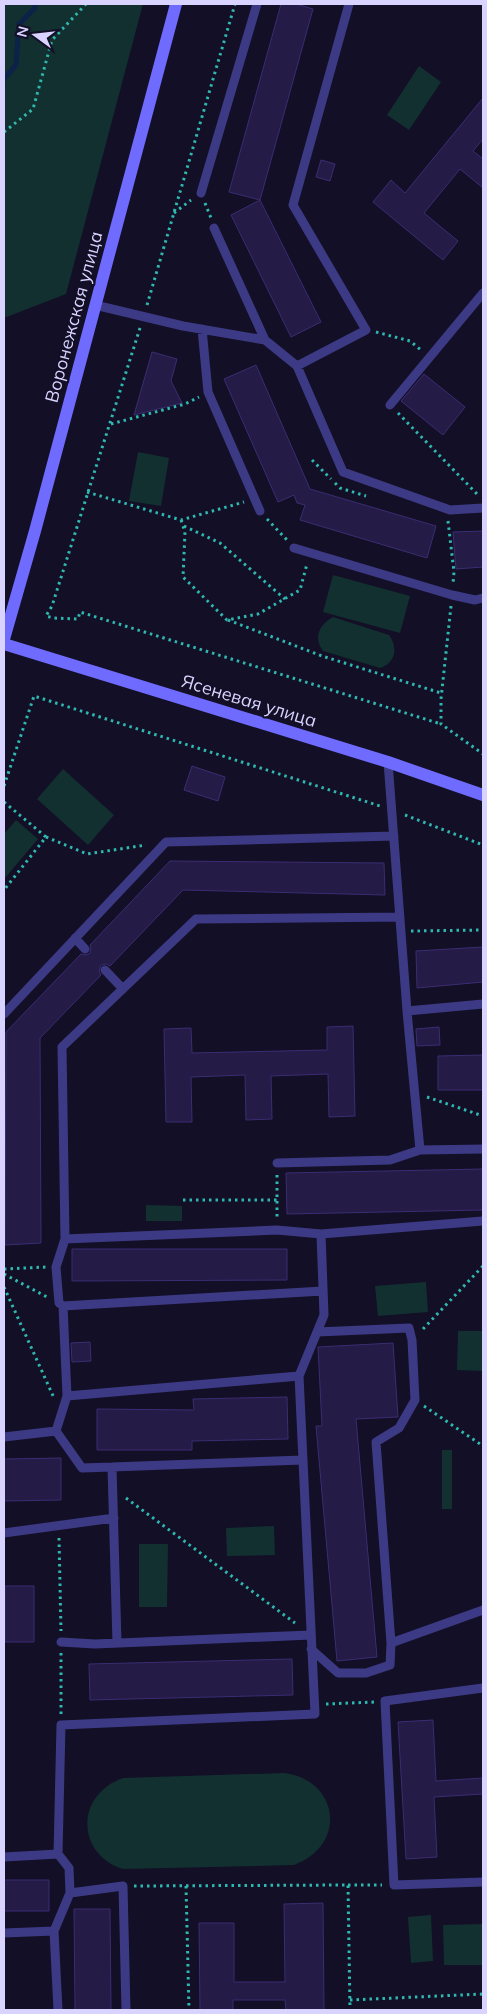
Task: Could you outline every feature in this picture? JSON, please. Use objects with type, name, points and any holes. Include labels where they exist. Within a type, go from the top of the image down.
[{"type":"street","name":"Воронежская улица","points":[[4,639],[35,531],[176,4]]},
{"type":"street","name":"Ясеневая улица","points":[[4,644],[388,762],[483,795]]},
{"type":"lane","points":[[201,193],[257,4]]},
{"type":"lane","points":[[297,366],[366,330],[293,205],[348,4]]},
{"type":"lane","points":[[214,228],[265,340],[297,366],[343,472],[450,510],[483,508]]},
{"type":"lane","points":[[390,405],[483,293]]},
{"type":"lane","points":[[95,305],[202,329],[265,340]]},
{"type":"lane","points":[[202,329],[208,392],[260,511]]},
{"type":"lane","points":[[294,548],[452,595],[475,600],[483,598]]},
{"type":"lane","points":[[388,762],[407,1011],[420,1150]]},
{"type":"lane","points":[[4,1014],[166,842],[394,836]]},
{"type":"lane","points":[[56,1431],[67,1396],[61,1304],[56,1266],[65,1239],[62,1047],[196,919],[400,917]]},
{"type":"lane","points":[[75,938],[85,949]]},
{"type":"lane","points":[[105,970],[123,989]]},
{"type":"lane","points":[[407,1011],[483,1004]]},
{"type":"lane","points":[[276,1163],[390,1160],[420,1150],[483,1149]]},
{"type":"lane","points":[[65,1239],[277,1230],[321,1234],[483,1221]]},
{"type":"lane","points":[[58,2010],[54,1931],[70,1893],[69,1868],[58,1854],[61,1724],[315,1714],[299,1376],[324,1315],[321,1234]]},
{"type":"lane","points":[[61,1304],[323,1291]]},
{"type":"lane","points":[[311,1649],[338,1673],[366,1673],[390,1665],[391,1643],[376,1442],[399,1428],[415,1400],[412,1340],[409,1328],[317,1332]]},
{"type":"lane","points":[[67,1396],[299,1376]]},
{"type":"lane","points":[[4,1437],[56,1431]]},
{"type":"lane","points":[[56,1431],[82,1468],[302,1460]]},
{"type":"lane","points":[[112,1467],[117,1644]]},
{"type":"lane","points":[[4,1532],[114,1518]]},
{"type":"lane","points":[[391,1643],[483,1610]]},
{"type":"lane","points":[[61,1642],[117,1644],[310,1635]]},
{"type":"lane","points":[[483,1688],[385,1701],[394,1885],[483,1882]]},
{"type":"lane","points":[[4,1857],[58,1854]]},
{"type":"lane","points":[[70,1893],[123,1886],[126,2010]]},
{"type":"lane","points":[[4,1933],[54,1931]]},
{"type":"path","points":[[4,132],[33,109],[52,40],[86,4]]},
{"type":"path","points":[[174,213],[201,193],[214,228]]},
{"type":"path","points":[[366,330],[410,341],[430,357]]},
{"type":"path","points":[[111,424],[185,404],[208,392]]},
{"type":"path","points":[[390,405],[483,500]]},
{"type":"path","points":[[312,460],[340,488]]},
{"type":"path","points":[[87,492],[181,520],[229,508]]},
{"type":"path","points":[[260,511],[294,548]]},
{"type":"path","points":[[181,520],[185,532],[183,577],[227,620],[322,656],[441,693]]},
{"type":"path","points":[[448,520],[454,572]]},
{"type":"path","points":[[183,526],[220,543],[285,599]]},
{"type":"path","points":[[227,620],[258,614],[300,590],[311,553]]},
{"type":"path","points":[[441,724],[441,693],[452,595]]},
{"type":"path","points":[[46,616],[78,619],[80,612],[441,724],[483,754]]},
{"type":"path","points":[[4,786],[34,696],[392,810],[483,845]]},
{"type":"path","points":[[4,802],[46,837],[87,854],[166,842]]},
{"type":"path","points":[[4,890],[46,837]]},
{"type":"path","points":[[401,931],[483,930]]},
{"type":"path","points":[[414,1093],[483,1116]]},
{"type":"path","points":[[276,1163],[277,1230]]},
{"type":"path","points":[[183,1200],[276,1200]]},
{"type":"path","points":[[4,1269],[56,1266]]},
{"type":"path","points":[[412,1340],[483,1266]]},
{"type":"path","points":[[4,1274],[61,1304]]},
{"type":"path","points":[[4,1287],[61,1415]]},
{"type":"path","points":[[415,1400],[483,1446]]},
{"type":"path","points":[[113,1488],[310,1635]]},
{"type":"path","points":[[59,1525],[61,1724]]},
{"type":"path","points":[[314,1705],[385,1701]]},
{"type":"path","points":[[123,1886],[394,1885]]},
{"type":"path","points":[[186,1886],[189,2010]]},
{"type":"path","points":[[348,1886],[350,2010]]},
{"type":"path","points":[[350,2000],[483,1994]]},
{"type":"green space","points":[[4,4],[143,4],[66,294],[4,318]]},
{"type":"green space","points":[[419,66],[441,82],[409,130],[387,115]]},
{"type":"green space","points":[[138,452],[169,458],[161,506],[129,501]]},
{"type":"green space","points":[[333,575],[410,596],[400,633],[323,612]]},
{"type":"green space","points":[[333,617],[389,635],[394,645],[392,659],[380,668],[323,651],[318,641],[319,632],[324,624]]},
{"type":"green space","points":[[63,769],[114,815],[88,845],[37,799]]},
{"type":"green space","points":[[16,820],[38,839],[5,878],[4,834]]},
{"type":"green space","points":[[146,1205],[182,1206],[182,1221],[146,1221]]},
{"type":"green space","points":[[426,1282],[428,1312],[378,1316],[375,1286]]},
{"type":"green space","points":[[458,1331],[483,1331],[483,1371],[457,1370]]},
{"type":"green space","points":[[442,1450],[452,1450],[452,1509],[442,1509]]},
{"type":"green space","points":[[274,1526],[275,1555],[227,1556],[226,1528]]},
{"type":"green space","points":[[139,1544],[168,1544],[167,1607],[139,1607]]},
{"type":"green space","points":[[284,1773],[303,1778],[317,1788],[326,1800],[330,1814],[329,1829],[323,1844],[311,1856],[294,1865],[123,1869],[108,1861],[96,1851],[90,1838],[87,1824],[90,1810],[96,1797],[107,1786],[123,1778]]},
{"type":"green space","points":[[431,1915],[433,1961],[411,1963],[408,1917]]},
{"type":"green space","points":[[483,1924],[483,1965],[444,1965],[443,1925]]},
{"type":"building","points":[[281,4],[296,4],[313,9],[260,200],[229,192]]},
{"type":"building","points":[[483,98],[483,139],[473,151],[483,159],[483,188],[460,169],[424,213],[458,241],[443,260],[373,202],[391,180],[405,193]]},
{"type":"building","points":[[321,160],[335,164],[330,181],[316,177]]},
{"type":"building","points":[[260,200],[321,322],[291,337],[231,215]]},
{"type":"building","points":[[152,352],[177,359],[171,381],[182,403],[134,415]]},
{"type":"building","points":[[256,365],[310,489],[436,526],[427,558],[300,520],[305,505],[297,503],[294,495],[278,502],[224,379]]},
{"type":"building","points":[[424,374],[465,407],[443,435],[401,401]]},
{"type":"building","points":[[483,531],[483,567],[456,569],[453,532]]},
{"type":"building","points":[[192,766],[225,777],[218,801],[184,790]]},
{"type":"building","points":[[170,861],[384,863],[385,895],[183,890],[110,966],[106,964],[101,965],[99,971],[101,975],[40,1038],[41,1243],[5,1245],[6,1032],[81,954],[86,955],[90,953],[90,945]]},
{"type":"building","points":[[483,947],[483,982],[417,988],[416,951]]},
{"type":"building","points":[[353,1026],[355,1116],[329,1117],[328,1074],[271,1076],[272,1119],[246,1120],[245,1075],[191,1077],[192,1122],[166,1122],[164,1029],[191,1028],[192,1053],[327,1050],[327,1027]]},
{"type":"building","points":[[439,1027],[440,1045],[417,1046],[416,1029]]},
{"type":"building","points":[[483,1055],[483,1090],[438,1090],[438,1056]]},
{"type":"building","points":[[483,1169],[483,1210],[287,1214],[286,1173]]},
{"type":"building","points":[[72,1249],[287,1249],[287,1280],[72,1281]]},
{"type":"building","points":[[90,1342],[91,1361],[72,1362],[71,1343]]},
{"type":"building","points":[[393,1343],[398,1417],[356,1419],[377,1657],[337,1661],[316,1426],[322,1426],[318,1347]]},
{"type":"building","points":[[287,1397],[288,1439],[192,1441],[192,1450],[97,1450],[97,1409],[194,1410],[193,1399]]},
{"type":"building","points":[[61,1458],[61,1500],[4,1501],[4,1459]]},
{"type":"building","points":[[5,1586],[34,1586],[34,1642],[5,1642]]},
{"type":"building","points":[[292,1659],[293,1695],[90,1700],[89,1664]]},
{"type":"building","points":[[433,1720],[436,1781],[483,1778],[483,1794],[434,1797],[437,1857],[406,1859],[398,1722]]},
{"type":"building","points":[[4,1880],[49,1880],[49,1911],[4,1911]]},
{"type":"building","points":[[323,1903],[324,2010],[286,2010],[285,2000],[233,2000],[233,2010],[200,2010],[199,1923],[234,1923],[234,1982],[285,1982],[284,1904]]},
{"type":"building","points":[[74,1909],[110,1909],[111,2010],[75,2010]]},
{"type":"waterway","points":[[4,79],[16,65],[19,24],[35,8],[35,4]]}]
